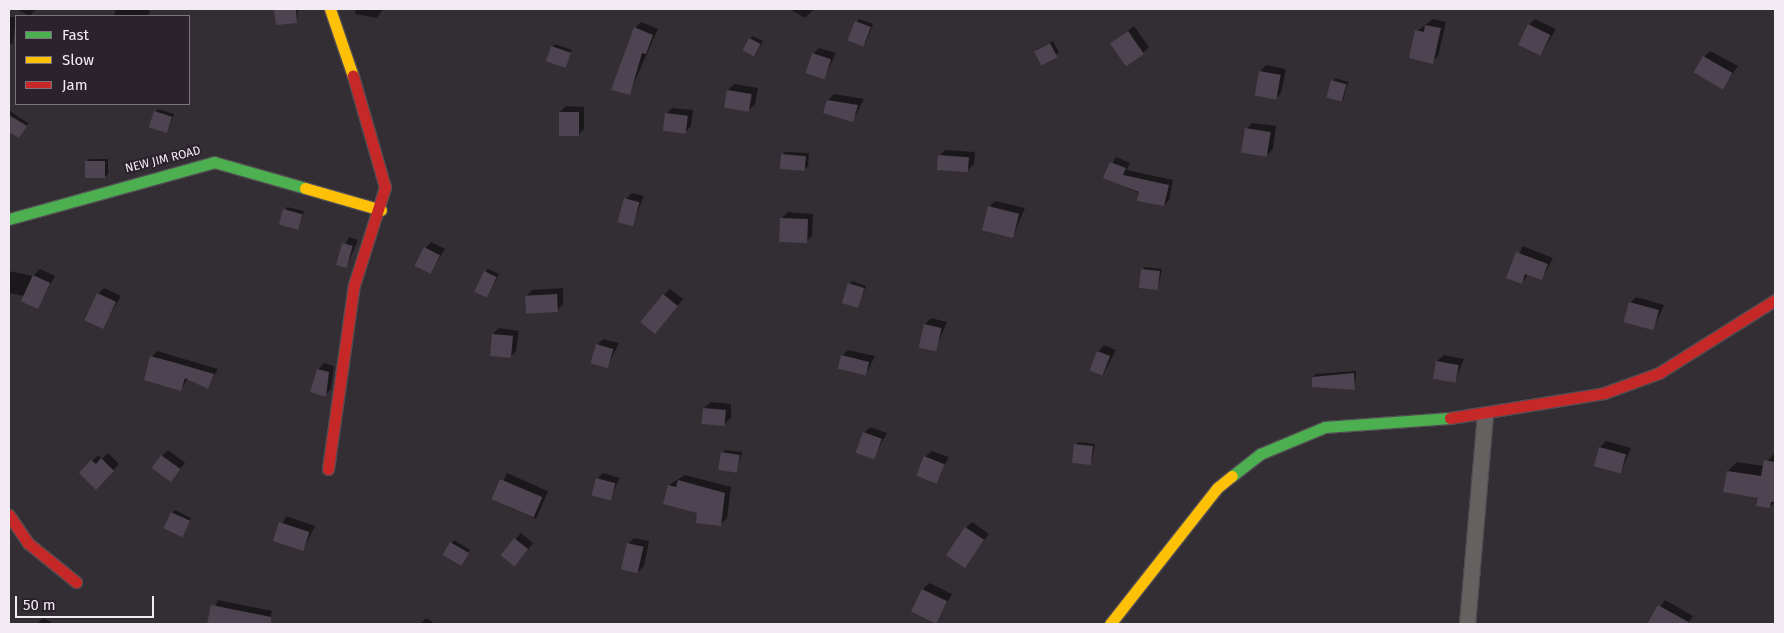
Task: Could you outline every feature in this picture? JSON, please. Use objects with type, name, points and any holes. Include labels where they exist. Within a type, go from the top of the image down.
[{"type":"street","points":[[328,469],[354,285],[381,210],[385,187],[381,164],[330,9]]},
{"type":"street","name":"NEW JIM ROAD","points":[[9,219],[214,162],[381,210]]},
{"type":"street","points":[[1110,624],[1216,488],[1260,454],[1325,427],[1486,415],[1604,393],[1659,373],[1775,300]]},
{"type":"street","points":[[1467,624],[1486,415]]},
{"type":"street","points":[[9,514],[28,543],[76,582]]},
{"type":"building","points":[[296,9],[297,23],[276,25],[274,10]]},
{"type":"building","points":[[855,21],[871,27],[863,47],[847,41]]},
{"type":"building","points":[[1528,24],[1550,35],[1540,56],[1518,45]]},
{"type":"building","points":[[1425,25],[1441,28],[1433,64],[1409,58],[1415,30],[1424,32]]},
{"type":"building","points":[[634,27],[653,35],[646,54],[642,53],[630,95],[611,90]]},
{"type":"building","points":[[1128,31],[1144,54],[1126,67],[1110,44]]},
{"type":"building","points":[[749,38],[761,44],[754,56],[743,50]]},
{"type":"building","points":[[1050,43],[1057,57],[1041,65],[1034,51]]},
{"type":"building","points":[[551,46],[571,53],[566,68],[546,61]]},
{"type":"building","points":[[812,53],[831,59],[825,79],[806,73]]},
{"type":"building","points":[[1703,56],[1732,73],[1723,89],[1694,72]]},
{"type":"building","points":[[1259,71],[1281,75],[1276,99],[1255,96]]},
{"type":"building","points":[[1331,80],[1346,84],[1342,102],[1326,97]]},
{"type":"building","points":[[727,90],[752,94],[749,112],[724,108]]},
{"type":"building","points":[[827,100],[858,105],[853,122],[823,113]]},
{"type":"building","points":[[154,111],[172,117],[167,133],[149,127]]},
{"type":"building","points":[[559,112],[579,112],[579,136],[559,136]]},
{"type":"building","points":[[665,113],[688,116],[686,134],[663,131]]},
{"type":"building","points":[[9,115],[27,126],[19,138],[9,132]]},
{"type":"building","points":[[1245,128],[1271,132],[1267,157],[1241,153]]},
{"type":"building","points":[[781,154],[806,156],[805,171],[780,169]]},
{"type":"building","points":[[938,155],[969,157],[968,172],[937,170]]},
{"type":"building","points":[[85,161],[105,161],[105,178],[85,178]]},
{"type":"building","points":[[1110,162],[1126,168],[1123,175],[1169,185],[1164,206],[1137,201],[1139,192],[1103,178]]},
{"type":"building","points":[[624,198],[639,202],[633,226],[618,222]]},
{"type":"building","points":[[988,206],[1019,214],[1013,238],[982,230]]},
{"type":"building","points":[[283,209],[302,214],[298,230],[279,224]]},
{"type":"building","points":[[780,218],[808,219],[807,243],[779,242]]},
{"type":"building","points":[[342,243],[353,246],[347,268],[336,265]]},
{"type":"building","points":[[424,247],[440,255],[431,274],[414,266]]},
{"type":"building","points":[[1516,252],[1548,264],[1542,280],[1525,274],[1522,284],[1506,278]]},
{"type":"building","points":[[1141,269],[1160,271],[1158,290],[1139,288]]},
{"type":"building","points":[[484,271],[497,277],[487,298],[474,292]]},
{"type":"building","points":[[33,275],[50,283],[38,309],[21,301]]},
{"type":"building","points":[[848,283],[864,288],[858,308],[842,303]]},
{"type":"building","points":[[97,293],[116,302],[103,329],[84,320]]},
{"type":"building","points":[[557,294],[558,312],[526,314],[525,296]]},
{"type":"building","points":[[663,294],[678,306],[655,334],[640,322]]},
{"type":"building","points":[[1629,302],[1659,310],[1654,330],[1624,322]]},
{"type":"building","points":[[924,324],[942,328],[936,351],[919,347]]},
{"type":"building","points":[[492,334],[513,336],[511,358],[490,356]]},
{"type":"building","points":[[596,344],[613,349],[608,368],[590,363]]},
{"type":"building","points":[[1097,351],[1110,356],[1103,376],[1089,371]]},
{"type":"building","points":[[841,355],[869,362],[866,376],[838,369]]},
{"type":"building","points":[[150,356],[214,374],[208,389],[185,378],[181,391],[144,380]]},
{"type":"building","points":[[1436,361],[1459,365],[1456,383],[1433,379]]},
{"type":"building","points":[[317,369],[329,372],[326,397],[310,392]]},
{"type":"building","points":[[1354,373],[1355,390],[1312,387],[1312,377]]},
{"type":"building","points":[[703,408],[726,410],[725,426],[702,424]]},
{"type":"building","points":[[863,432],[882,439],[874,460],[855,453]]},
{"type":"building","points":[[1074,444],[1093,446],[1091,465],[1072,463]]},
{"type":"building","points":[[1599,447],[1626,454],[1621,474],[1594,466]]},
{"type":"building","points":[[721,452],[740,455],[737,473],[718,470]]},
{"type":"building","points":[[161,455],[180,469],[171,482],[152,468]]},
{"type":"building","points":[[924,456],[944,464],[937,484],[916,475]]},
{"type":"building","points":[[101,458],[114,471],[96,490],[79,473],[91,460],[96,464]]},
{"type":"building","points":[[1764,460],[1775,462],[1775,502],[1771,502],[1770,508],[1756,506],[1758,498],[1723,492],[1727,471],[1761,476]]},
{"type":"building","points":[[596,478],[615,483],[611,501],[591,495]]},
{"type":"building","points":[[500,479],[542,497],[534,517],[491,499]]},
{"type":"building","points":[[678,480],[725,493],[721,526],[696,523],[697,513],[663,504],[668,485],[676,487]]},
{"type":"building","points":[[171,512],[190,521],[182,537],[163,528]]},
{"type":"building","points":[[279,522],[309,532],[303,551],[273,541]]},
{"type":"building","points":[[965,527],[984,540],[965,568],[946,555]]},
{"type":"building","points":[[514,538],[528,549],[515,566],[500,555]]},
{"type":"building","points":[[450,542],[469,553],[462,566],[442,555]]},
{"type":"building","points":[[627,543],[644,547],[637,573],[621,569]]},
{"type":"building","points":[[922,589],[947,601],[936,624],[911,611]]},
{"type":"building","points":[[211,605],[271,617],[271,624],[207,624]]},
{"type":"building","points":[[1658,605],[1692,624],[1647,624]]},
{"type":"traffic: fast","points":[[9,219],[214,162],[305,188]]},
{"type":"traffic: fast","points":[[1232,476],[1260,454],[1325,427],[1450,418]]},
{"type":"traffic: slow","points":[[330,9],[353,76]]},
{"type":"traffic: slow","points":[[305,188],[381,210]]},
{"type":"traffic: slow","points":[[1110,624],[1217,488],[1232,476]]},
{"type":"traffic: jam","points":[[328,469],[354,285],[385,187],[353,76]]},
{"type":"traffic: jam","points":[[1450,418],[1604,393],[1659,373],[1775,300]]},
{"type":"traffic: jam","points":[[9,515],[28,543],[76,582]]}]
